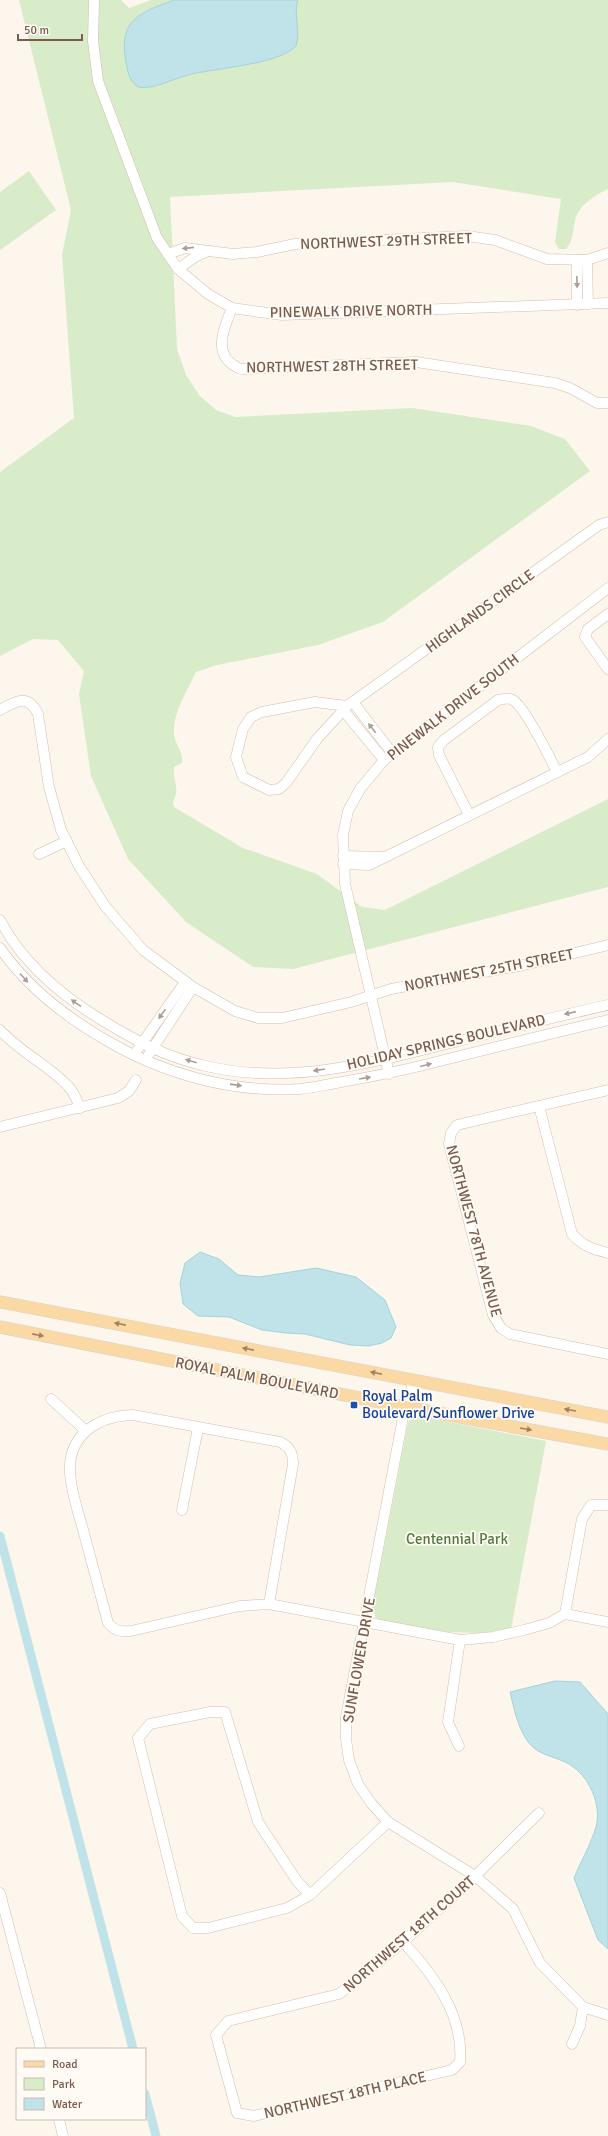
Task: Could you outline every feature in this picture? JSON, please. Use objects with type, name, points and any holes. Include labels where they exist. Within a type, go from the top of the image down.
[{"type":"main road","name":"ROYAL PALM BOULEVARD","points":[[0,1302],[608,1417]]},
{"type":"main road","name":"ROYAL PALM BOULEVARD","points":[[0,1327],[405,1407],[608,1444]]},
{"type":"street","name":"PINEWALK DRIVE NORTH","points":[[94,0],[93,41],[98,81],[157,238],[178,269],[208,294],[232,308],[282,315],[608,303]]},
{"type":"street","name":"NORTHWEST 29TH STREET","points":[[168,254],[185,248],[197,248],[233,254],[257,252],[295,244],[467,236],[495,240],[547,259],[582,260],[608,253]]},
{"type":"street","points":[[178,269],[195,257],[208,251]]},
{"type":"street","points":[[582,260],[588,304]]},
{"type":"street","points":[[577,304],[582,260]]},
{"type":"street","name":"NORTHWEST 28TH STREET","points":[[232,308],[222,333],[222,346],[224,356],[231,365],[241,369],[416,362],[555,383],[570,388],[597,403],[608,402]]},
{"type":"street","name":"HIGHLANDS CIRCLE","points":[[348,706],[315,702],[262,712],[251,717],[244,729],[236,757],[243,777],[269,790],[279,789],[286,783],[317,739],[348,706],[599,525],[608,522]]},
{"type":"street","name":"PINEWALK DRIVE SOUTH","points":[[389,1074],[345,884],[342,835],[348,811],[360,789],[384,760],[392,753],[608,588]]},
{"type":"street","points":[[608,614],[588,629],[585,637],[608,669]]},
{"type":"street","name":"PINEWALK DRIVE SOUTH","points":[[468,815],[439,755],[438,747],[444,740],[498,700],[508,698],[515,701],[536,732],[557,772]]},
{"type":"street","name":"NORTHWEST 25TH STREET","points":[[0,710],[16,701],[27,701],[34,706],[38,714],[49,787],[61,830],[79,866],[105,906],[143,950],[189,985],[235,1011],[258,1018],[282,1018],[391,989],[434,980],[524,965],[608,945]]},
{"type":"street","points":[[348,706],[392,753]]},
{"type":"street","points":[[348,706],[384,760]]},
{"type":"street","points":[[343,860],[369,865],[588,757],[608,739]]},
{"type":"street","points":[[39,854],[67,841]]},
{"type":"street","name":"HOLIDAY SPRINGS BOULEVARD","points":[[0,920],[21,952],[44,978],[64,995],[141,1044],[152,1049],[207,1066],[252,1072],[299,1074],[385,1060],[608,1005]]},
{"type":"street","name":"HOLIDAY SPRINGS BOULEVARD","points":[[0,948],[34,989],[55,1007],[86,1029],[133,1056],[165,1070],[204,1081],[250,1088],[300,1089],[389,1074],[608,1020]]},
{"type":"street","points":[[133,1056],[189,985]]},
{"type":"street","points":[[144,1061],[189,985]]},
{"type":"street","points":[[0,1030],[22,1050],[68,1085],[75,1094],[80,1108]]},
{"type":"street","points":[[0,1127],[118,1098],[129,1091],[136,1080]]},
{"type":"street","points":[[608,1090],[539,1106],[572,1234],[580,1243],[591,1249],[608,1253]]},
{"type":"street","name":"NORTHWEST 78TH AVENUE","points":[[539,1106],[457,1125],[451,1133],[449,1144],[493,1315],[501,1328],[510,1334],[608,1354]]},
{"type":"street","name":"SUNFLOWER DRIVE","points":[[414,1381],[405,1407],[366,1623],[346,1717],[346,1739],[349,1760],[358,1784],[371,1803],[388,1822],[475,1876],[513,1909],[540,1963],[583,2008]]},
{"type":"street","points":[[51,1399],[85,1430]]},
{"type":"street","points":[[269,1604],[293,1464],[291,1450],[280,1442],[133,1415],[118,1415],[104,1420],[85,1430],[77,1442],[71,1460],[70,1472],[108,1622],[114,1630],[123,1632],[131,1631],[240,1606],[269,1604],[460,1640],[494,1637],[524,1630],[549,1623],[565,1614],[608,1622]]},
{"type":"street","points":[[182,1510],[198,1428]]},
{"type":"street","points":[[565,1614],[582,1520],[591,1505],[608,1505]]},
{"type":"street","points":[[459,1746],[448,1722],[460,1640]]},
{"type":"street","points":[[310,1895],[298,1881],[258,1822],[226,1712],[210,1712],[150,1724],[138,1738],[182,1916],[193,1928],[208,1928],[287,1908],[310,1895],[388,1822]]},
{"type":"street","name":"NORTHWEST 18TH COURT","points":[[237,2113],[216,2035],[228,2021],[340,1994],[403,1942],[475,1876],[539,1813]]},
{"type":"street","points":[[0,1893],[41,2048]]},
{"type":"street","name":"NORTHWEST 18TH PLACE","points":[[237,2113],[254,2116],[452,2070],[460,2062],[462,2047],[450,2006],[422,1962],[403,1942]]},
{"type":"street","points":[[572,2044],[580,2026],[583,2008],[608,2015]]},
{"type":"street","points":[[59,2120],[63,2136]]},
{"type":"green space","points":[[19,0],[121,0],[129,8],[151,0],[608,0],[608,189],[593,197],[580,210],[575,220],[571,239],[566,249],[559,249],[555,242],[561,199],[453,182],[170,197],[177,349],[186,375],[200,396],[216,410],[235,417],[412,408],[531,426],[565,439],[590,471],[383,622],[318,645],[217,665],[196,672],[176,715],[174,735],[181,755],[182,763],[174,767],[176,792],[173,801],[174,807],[243,848],[317,874],[362,907],[385,910],[608,799],[608,887],[293,969],[253,967],[186,922],[128,859],[91,776],[79,694],[84,671],[58,640],[33,639],[0,656],[0,472],[74,418],[62,255],[71,210]]},
{"type":"green space","points":[[29,171],[56,210],[0,250],[0,192]]},
{"type":"green space","name":"Centennial Park","points":[[419,1416],[546,1441],[511,1629],[479,1633],[448,1632],[383,1621],[376,1618],[372,1609],[408,1423],[410,1419]]},
{"type":"water","points":[[174,0],[298,0],[296,11],[298,35],[296,46],[275,58],[261,62],[188,75],[150,87],[138,87],[135,85],[128,73],[126,62],[124,48],[125,36],[128,27],[141,14]]},
{"type":"water","points":[[200,1252],[219,1259],[238,1275],[259,1277],[316,1268],[356,1277],[385,1300],[396,1327],[391,1338],[382,1343],[369,1346],[350,1345],[305,1334],[262,1330],[229,1317],[198,1316],[183,1304],[180,1283],[185,1263]]},
{"type":"water","points":[[555,1681],[580,1682],[608,1714],[608,1949],[598,1940],[574,1878],[596,1827],[597,1809],[592,1791],[588,1783],[576,1769],[564,1761],[538,1751],[529,1743],[519,1725],[510,1692]]},
{"type":"waterway","points":[[0,1536],[133,2048]]},
{"type":"waterway","points":[[146,2098],[156,2136]]},
{"type":"place","name":"Royal Palm Boulevard/Sunflower Drive","points":[[354,1405]]}]
